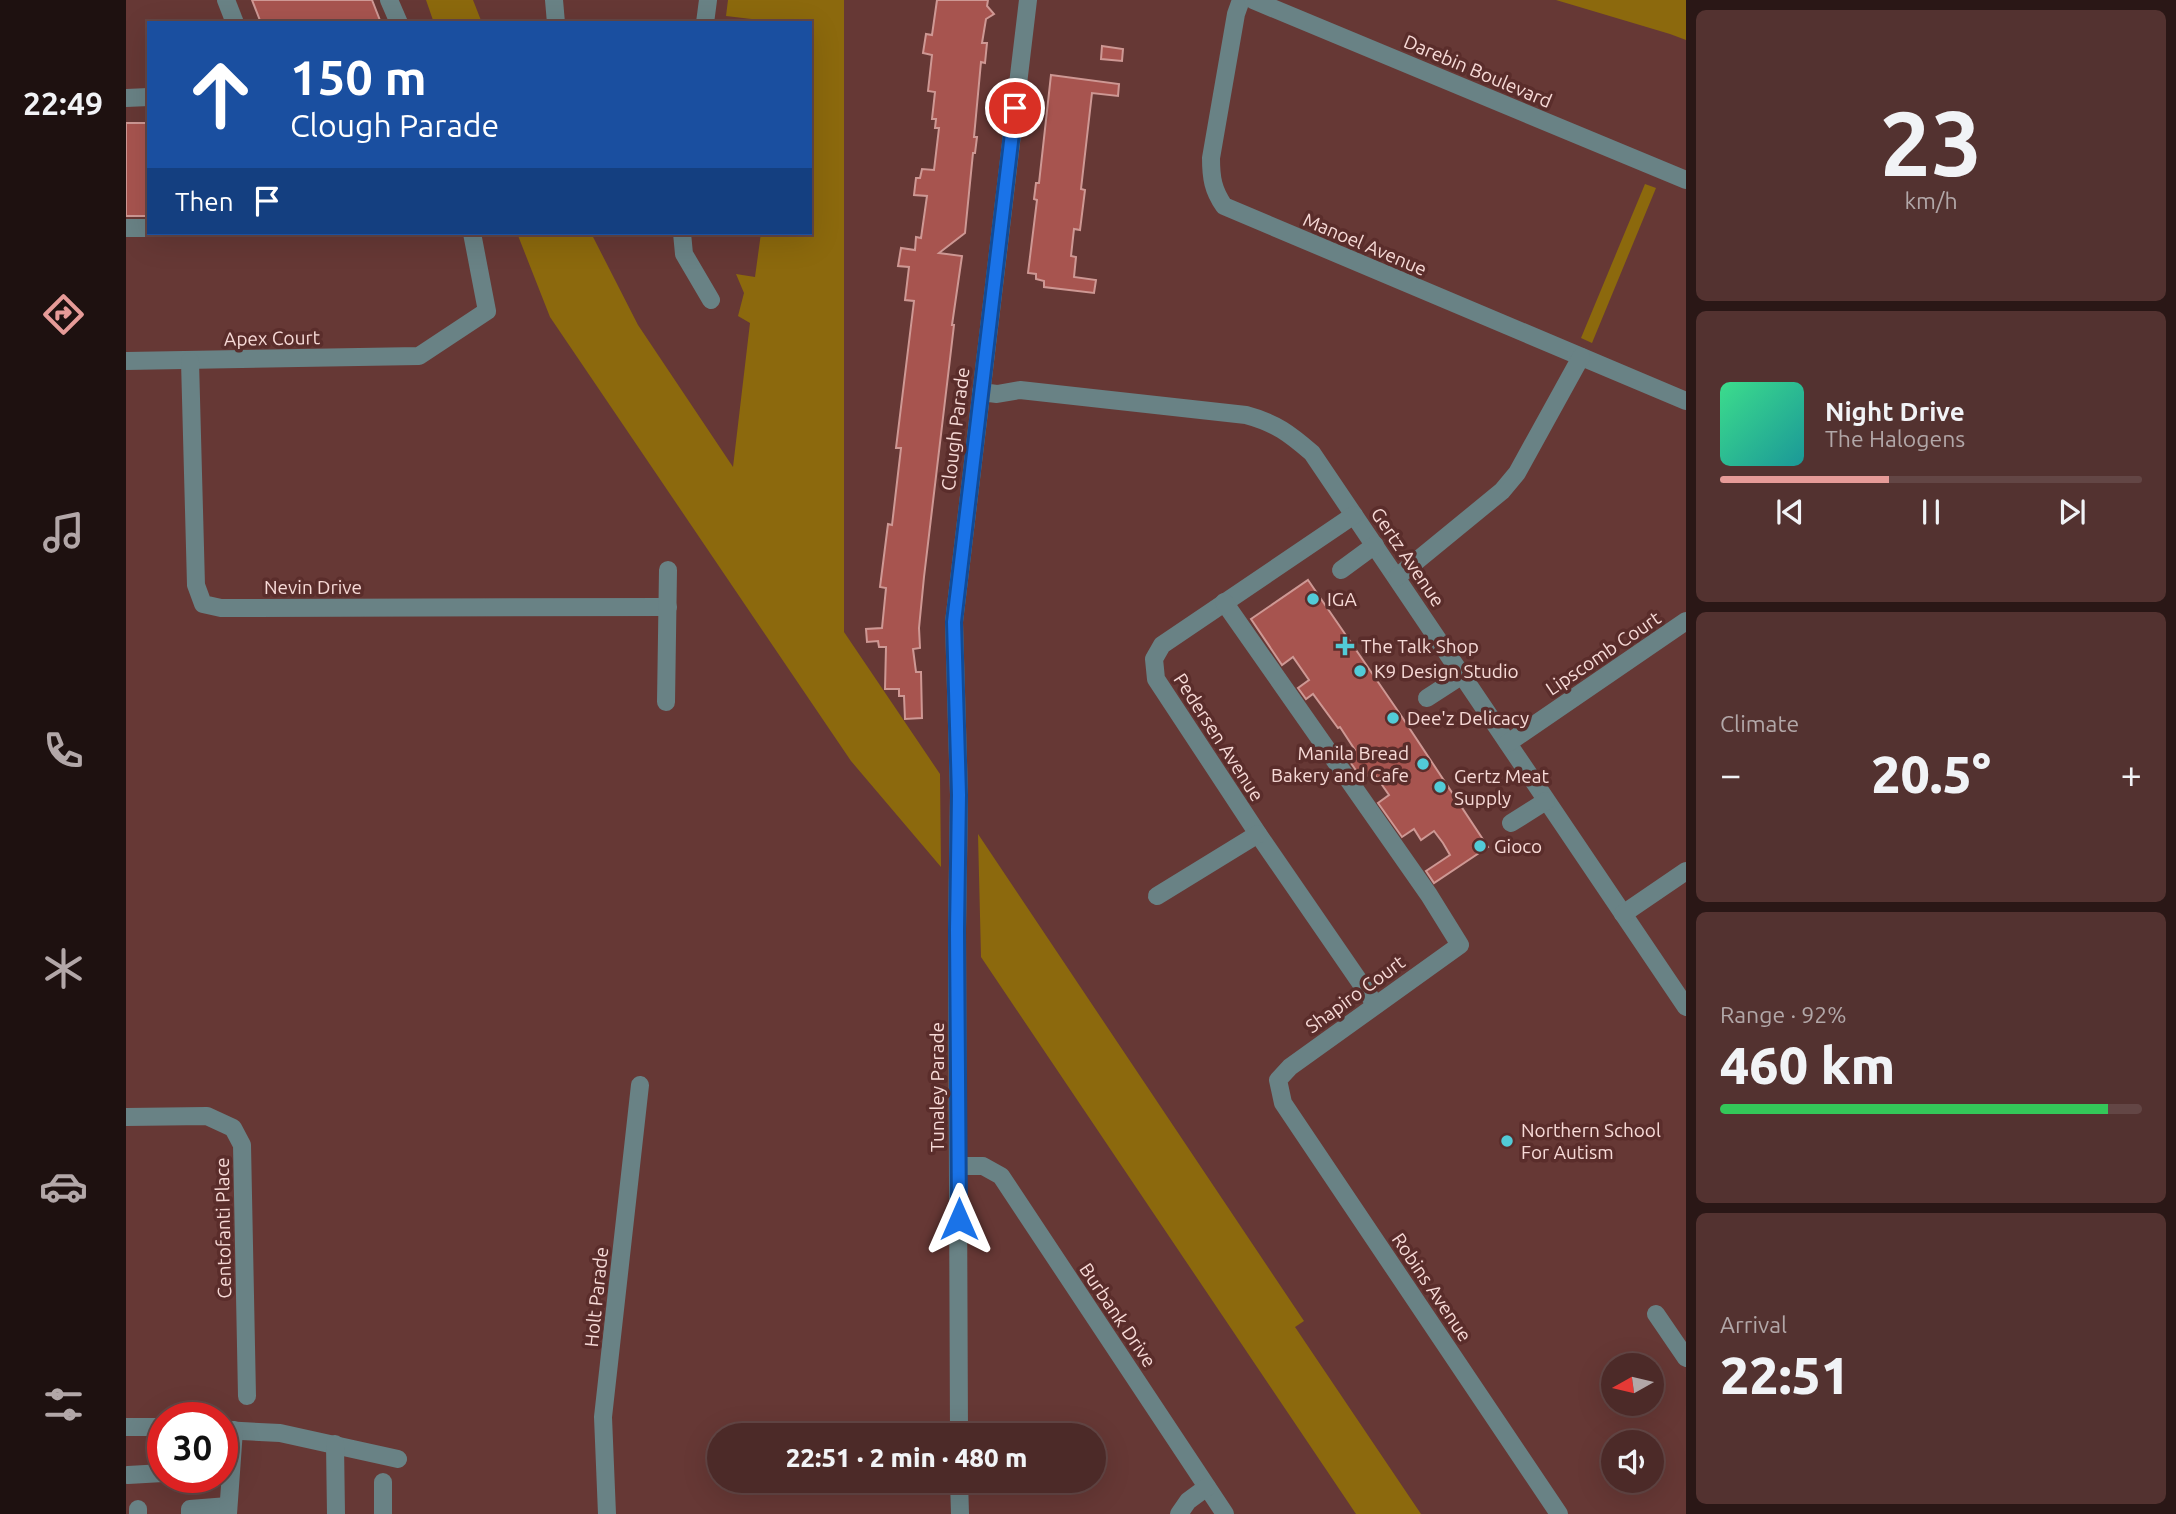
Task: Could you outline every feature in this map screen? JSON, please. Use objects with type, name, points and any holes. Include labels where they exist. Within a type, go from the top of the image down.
[{"type":"street","points":[[226,0],[234,21]]},
{"type":"street","points":[[389,0],[398,21]]},
{"type":"street","points":[[554,0],[556,21]]},
{"type":"street","points":[[705,21],[708,0]]},
{"type":"street","name":"Clough Parade","points":[[958,864],[959,785],[954,622],[1028,0]]},
{"type":"street","name":"Manoel Avenue","points":[[1241,0],[1236,13],[1211,158],[1211,179],[1215,193],[1224,206],[1686,401]]},
{"type":"street","name":"Darebin Boulevard","points":[[1253,0],[1686,180]]},
{"type":"street","points":[[126,97],[147,97]]},
{"type":"street","points":[[126,228],[147,228]]},
{"type":"street","name":"Apex Court","points":[[126,361],[419,356],[487,311],[472,235]]},
{"type":"street","points":[[682,235],[684,254],[711,300]]},
{"type":"street","points":[[1396,577],[1502,491],[1517,473],[1581,357]]},
{"type":"street","name":"Nevin Drive","points":[[190,361],[196,585],[203,604],[221,608],[668,607]]},
{"type":"street","name":"Gertz Avenue","points":[[982,386],[997,394],[1020,390],[1246,415],[1268,421],[1287,432],[1312,453],[1686,1007]]},
{"type":"street","name":"Pedersen Avenue","points":[[1354,515],[1161,645],[1154,659],[1156,679],[1375,1004]]},
{"type":"street","points":[[1341,570],[1375,545]]},
{"type":"street","points":[[666,702],[668,570]]},
{"type":"street","name":"Shapiro Court","points":[[1224,602],[1429,895],[1460,945],[1290,1067],[1278,1080]]},
{"type":"street","name":"Lipscomb Court","points":[[1508,743],[1686,621]]},
{"type":"street","points":[[1427,698],[1461,676]]},
{"type":"street","points":[[1511,823],[1546,801]]},
{"type":"street","points":[[1157,896],[1258,834]]},
{"type":"street","name":"Tunaley Parade","points":[[958,864],[959,1423]]},
{"type":"street","points":[[1623,914],[1686,871]]},
{"type":"street","name":"Robins Avenue","points":[[1278,1080],[1283,1103],[1559,1514]]},
{"type":"street","name":"Holt Parade","points":[[607,1514],[603,1417],[640,1085]]},
{"type":"street","name":"Centofanti Place","points":[[126,1117],[207,1116],[233,1128],[242,1146],[247,1396]]},
{"type":"street","name":"Burbank Drive","points":[[959,1166],[983,1166],[1000,1176],[1225,1514]]},
{"type":"street","points":[[1657,1314],[1686,1358]]},
{"type":"street","points":[[126,1427],[147,1427]]},
{"type":"street","points":[[238,1431],[280,1433],[398,1459]]},
{"type":"street","points":[[335,1444],[336,1514]]},
{"type":"street","points":[[128,1475],[147,1474]]},
{"type":"street","points":[[383,1482],[383,1514]]},
{"type":"street","points":[[1179,1514],[1188,1501],[1207,1487]]},
{"type":"street","points":[[959,1493],[960,1514]]},
{"type":"street","points":[[190,1514],[190,1509],[228,1510]]},
{"type":"shaded area","points":[[426,0],[473,0],[481,21],[433,21]]},
{"type":"shaded area","points":[[728,0],[844,0],[844,632],[940,774],[941,867],[851,761],[550,317],[518,235],[592,235],[638,325],[733,467],[750,323],[738,316],[744,293],[736,274],[755,277],[761,235],[812,235],[812,21],[767,21],[726,16]]},
{"type":"shaded area","points":[[1556,0],[1686,0],[1686,40],[1670,34]]},
{"type":"shaded area","points":[[1645,184],[1656,188],[1592,343],[1581,338]]},
{"type":"shaded area","points":[[978,834],[1304,1321],[1295,1327],[1421,1514],[1356,1514],[981,957]]},
{"type":"building","points":[[252,0],[372,0],[380,21],[260,21]]},
{"type":"building","points":[[937,0],[988,0],[987,6],[994,14],[986,19],[982,43],[987,43],[985,63],[981,62],[974,137],[977,137],[965,233],[939,253],[962,256],[924,577],[919,628],[920,648],[913,649],[916,672],[921,672],[922,718],[905,719],[904,696],[899,696],[899,689],[885,689],[886,647],[879,647],[878,641],[867,642],[866,629],[882,628],[886,588],[880,587],[888,524],[892,525],[901,448],[896,448],[914,301],[905,300],[909,267],[898,266],[901,248],[915,250],[916,237],[921,238],[927,196],[914,195],[916,178],[920,178],[922,169],[934,170],[939,128],[935,128],[936,119],[932,119],[935,92],[928,91],[932,55],[923,53],[926,34],[932,35]]},
{"type":"building","points":[[1102,46],[1123,49],[1122,61],[1101,59]]},
{"type":"building","points":[[1051,75],[1119,84],[1118,96],[1092,93],[1081,189],[1085,190],[1080,230],[1074,229],[1071,256],[1076,257],[1074,277],[1096,280],[1094,293],[1044,287],[1044,281],[1036,279],[1036,274],[1028,273],[1037,200],[1034,199],[1036,183],[1039,183]]},
{"type":"building","points":[[126,123],[147,123],[147,216],[126,216]]},
{"type":"building","points":[[1308,580],[1488,847],[1434,883],[1426,871],[1450,855],[1443,843],[1434,831],[1421,840],[1414,829],[1402,837],[1378,803],[1389,795],[1373,772],[1362,779],[1346,756],[1355,750],[1340,727],[1338,728],[1313,694],[1306,699],[1298,688],[1309,680],[1293,657],[1282,665],[1251,619]]},
{"type":"place","name":"IGA","points":[[1313,599]]},
{"type":"place","name":"The Talk Shop","points":[[1345,646]]},
{"type":"place","name":"K9 Design Studio","points":[[1360,671]]},
{"type":"place","name":"Dee'z Delicacy","points":[[1393,718]]},
{"type":"place","name":"Manila Bread Bakery and Cafe","points":[[1423,764]]},
{"type":"place","name":"Gertz Meat Supply","points":[[1440,787]]},
{"type":"place","name":"Gioco","points":[[1480,846]]},
{"type":"place","name":"Northern School For Autism","points":[[1507,1141]]},
{"type":"route","points":[[959,1219],[959,795],[954,622],[1015,108]]}]
